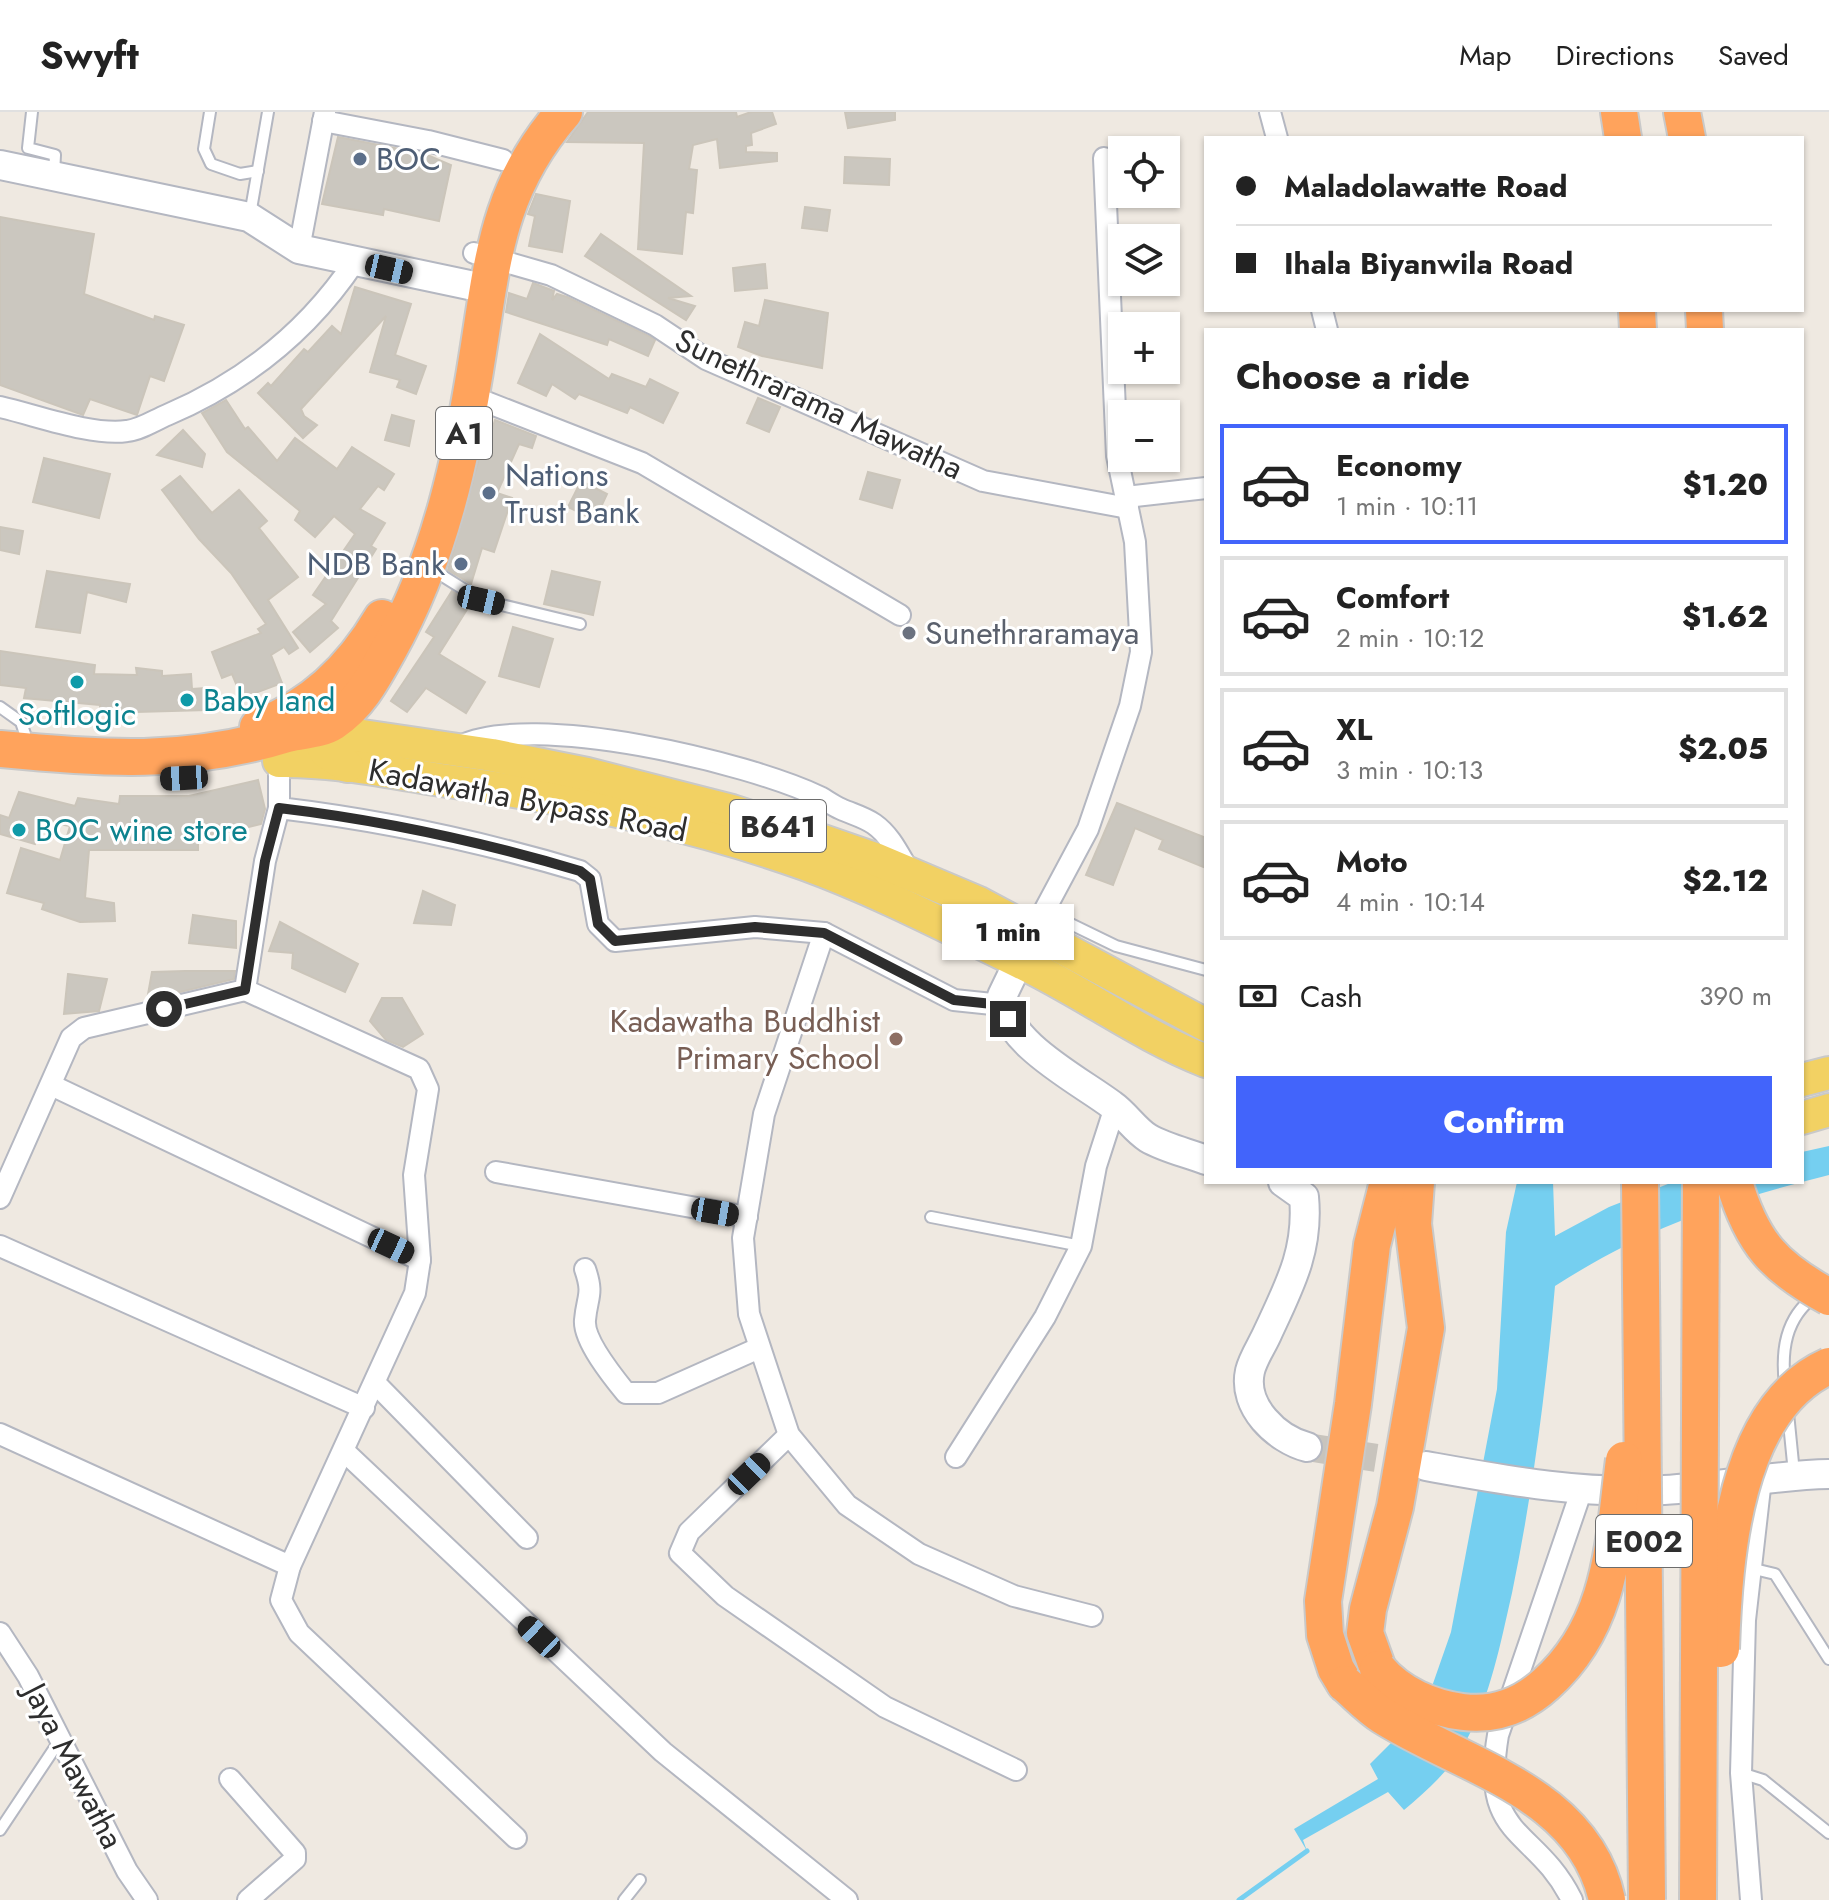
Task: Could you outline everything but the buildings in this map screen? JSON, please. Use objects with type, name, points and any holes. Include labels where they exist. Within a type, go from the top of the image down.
[{"type":"highway","name":"A1","points":[[15,751],[117,755],[141,759],[195,756],[315,729],[349,709],[374,677],[409,612],[448,503],[471,396],[485,208],[503,160],[536,112]]},
{"type":"highway","name":"A1","points":[[117,755],[211,739],[262,726],[330,685],[356,658],[383,617],[418,528],[481,271],[504,210],[521,172],[564,112]]},
{"type":"highway","points":[[1619,112],[1623,136]]},
{"type":"highway","points":[[1682,112],[1687,136]]},
{"type":"highway","points":[[315,729],[330,685]]},
{"type":"highway","name":"A1","points":[[0,772],[161,780],[209,775],[279,761],[302,747],[315,729]]},
{"type":"highway","name":"E002","points":[[1640,1184],[1647,1900]]},
{"type":"highway","name":"E002","points":[[1698,1900],[1701,1184]]},
{"type":"highway","points":[[1735,1184],[1742,1208],[1767,1253],[1788,1274],[1829,1297]]},
{"type":"highway","points":[[1392,1185],[1413,1224],[1426,1328],[1395,1507],[1368,1609],[1365,1633],[1378,1669],[1390,1683],[1438,1709],[1482,1714],[1527,1701],[1571,1661],[1597,1616],[1609,1575],[1641,1336]]},
{"type":"highway","points":[[1392,1185],[1372,1245],[1353,1404],[1323,1601],[1325,1635],[1336,1669],[1345,1684],[1381,1715],[1515,1784],[1562,1818],[1602,1876],[1607,1900]]},
{"type":"highway","points":[[1711,1900],[1721,1623],[1735,1517],[1753,1449],[1776,1407],[1813,1373],[1829,1366]]},
{"type":"main road","points":[[374,677],[370,694],[372,710],[382,728],[401,741]]},
{"type":"main road","name":"Kadawatha Bypass Road","points":[[315,729],[543,765],[664,792],[803,834],[1039,920],[1143,994],[1204,1024]]},
{"type":"main road","points":[[315,729],[325,751],[347,766]]},
{"type":"main road","name":"Kadawatha Bypass Road","points":[[279,761],[347,766],[566,800],[698,831],[838,877],[1018,961],[1127,1023],[1204,1060]]},
{"type":"main road","points":[[1804,1079],[1829,1073]]},
{"type":"main road","points":[[1804,1117],[1829,1110]]},
{"type":"street","points":[[1270,112],[1276,136]]},
{"type":"street","points":[[299,249],[324,117],[503,160]]},
{"type":"street","points":[[1104,158],[1117,456],[1135,542],[1141,652],[1130,706],[1088,829],[1005,987],[1002,1005],[1017,1030],[1049,1061],[1115,1107],[1148,1138],[1204,1159]]},
{"type":"street","points":[[0,165],[249,217],[299,249],[355,261],[481,271]]},
{"type":"street","points":[[0,407],[98,430],[129,431],[194,403],[294,336],[335,291],[355,261]]},
{"type":"street","name":"Sunethrarama Mawatha","points":[[481,271],[551,275],[655,325],[706,359],[983,481],[1127,503],[1204,488]]},
{"type":"street","points":[[471,396],[642,463],[900,615]]},
{"type":"street","points":[[453,750],[495,735],[541,733],[638,744],[766,777],[866,819],[890,840],[910,873]]},
{"type":"street","points":[[245,990],[265,861],[279,808],[279,761]]},
{"type":"street","points":[[279,808],[329,814],[461,841],[580,871],[590,879],[598,924],[615,941],[755,927],[824,933],[954,1000],[1002,1005]]},
{"type":"street","points":[[824,933],[764,1114],[743,1238],[749,1314],[789,1435],[847,1505],[919,1554],[1014,1596],[1092,1616]]},
{"type":"street","points":[[0,1198],[71,1038],[84,1028],[245,990],[419,1069],[428,1089],[414,1175],[420,1260],[415,1293],[345,1452],[290,1566],[281,1600],[299,1633],[516,1838]]},
{"type":"street","points":[[51,1085],[420,1260]]},
{"type":"street","points":[[956,1457],[1045,1317],[1081,1246],[1096,1166],[1115,1107]]},
{"type":"street","points":[[496,1172],[747,1217]]},
{"type":"street","points":[[1286,1184],[1304,1197],[1307,1230],[1293,1278],[1249,1373],[1254,1406],[1286,1441],[1307,1447]]},
{"type":"street","points":[[0,1246],[364,1408]]},
{"type":"street","points":[[585,1269],[593,1290],[584,1323],[601,1361],[626,1393],[658,1393],[759,1348]]},
{"type":"street","points":[[375,1383],[527,1538]]},
{"type":"street","points":[[0,1434],[290,1566]]},
{"type":"street","points":[[789,1435],[689,1532],[680,1553],[725,1596],[885,1707],[1016,1770]]},
{"type":"street","points":[[345,1452],[663,1752],[847,1900]]},
{"type":"street","points":[[1426,1466],[1542,1486],[1582,1489],[1664,1490],[1794,1474],[1829,1474]]},
{"type":"street","points":[[1751,1900],[1741,1773],[1750,1568],[1761,1479]]},
{"type":"street","points":[[1572,1900],[1559,1875],[1510,1829],[1500,1812],[1492,1766],[1498,1735],[1582,1489]]},
{"type":"street","name":"Jaya Mawatha","points":[[0,1633],[28,1676],[127,1871],[147,1900]]},
{"type":"street","points":[[230,1779],[295,1853],[295,1859],[248,1900]]},
{"type":"lane","points":[[32,112],[28,148],[55,155],[53,176]]},
{"type":"lane","points":[[210,112],[204,149],[211,164],[240,174],[258,171]]},
{"type":"lane","points":[[249,217],[268,112]]},
{"type":"lane","points":[[427,567],[481,600],[580,624]]},
{"type":"lane","points":[[0,707],[21,722],[15,751]]},
{"type":"lane","points":[[1039,920],[1116,946],[1204,969]]},
{"type":"lane","points":[[931,1217],[1081,1246]]},
{"type":"lane","points":[[1794,1474],[1782,1356],[1788,1332],[1806,1303],[1829,1285]]},
{"type":"lane","points":[[1750,1568],[1775,1574],[1829,1659]]},
{"type":"lane","points":[[0,1830],[60,1740]]},
{"type":"lane","points":[[1741,1773],[1763,1780],[1829,1833]]},
{"type":"lane","points":[[624,1900],[640,1880]]},
{"type":"water","points":[[1829,1146],[1829,1175],[1804,1181],[1804,1152]]},
{"type":"water","points":[[1517,1184],[1553,1184],[1555,1236],[1609,1207],[1668,1184],[1795,1184],[1735,1201],[1645,1236],[1555,1286],[1538,1440],[1520,1555],[1494,1670],[1482,1707],[1459,1753],[1430,1787],[1404,1810],[1388,1792],[1303,1840],[1307,1851],[1294,1829],[1378,1779],[1370,1764],[1414,1720],[1429,1695],[1451,1632],[1497,1389],[1506,1232]]},
{"type":"waterway","points":[[1239,1900],[1307,1851]]},
{"type":"tunnel","points":[[1307,1447],[1421,1465]]},
{"type":"place","name":"BOC","points":[[360,159]]},
{"type":"place","name":"Nations Trust Bank","points":[[489,493]]},
{"type":"place","name":"NDB Bank","points":[[461,564]]},
{"type":"place","name":"Sunethraramaya","points":[[909,633]]},
{"type":"place","name":"Softlogic","points":[[77,682]]},
{"type":"place","name":"Baby land","points":[[187,700]]},
{"type":"place","name":"BOC wine store","points":[[19,830]]},
{"type":"place","name":"Kadawatha Buddhist Primary School","points":[[896,1039]]},
{"type":"route","points":[[164,1009],[245,990],[265,861],[279,808],[329,814],[461,841],[580,871],[590,879],[598,924],[615,941],[755,927],[824,933],[954,1000],[1002,1005],[1008,1019]]}]
